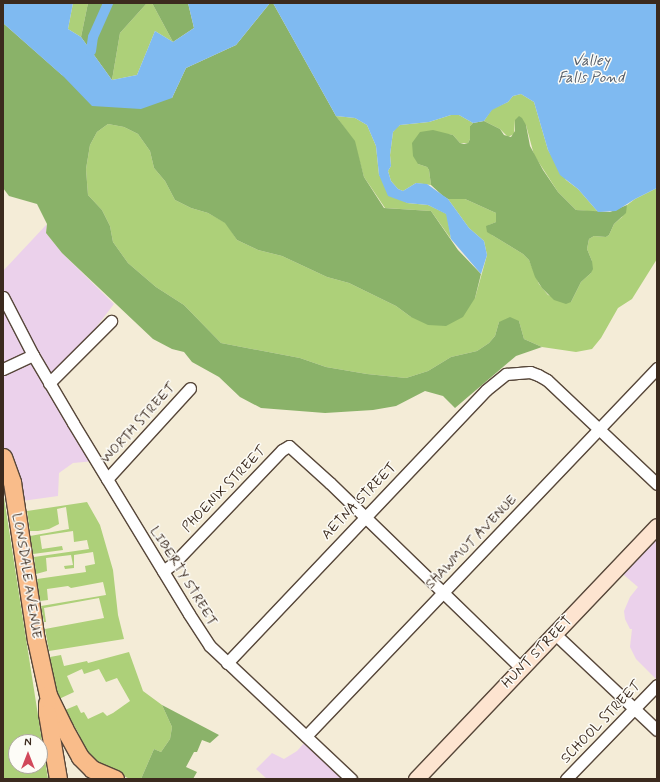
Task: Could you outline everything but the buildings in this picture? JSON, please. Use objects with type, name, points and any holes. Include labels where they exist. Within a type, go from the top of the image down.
[{"type":"main road","name":"LONSDALE AVENUE","points":[[3,457],[12,482],[36,640],[48,695],[80,757],[92,769],[115,779]]},
{"type":"main road","name":"HUNT STREET","points":[[416,779],[657,526]]},
{"type":"main road","name":"LONSDALE AVENUE","points":[[48,695],[47,713],[58,779]]},
{"type":"main road","points":[[63,779],[67,759],[73,746]]},
{"type":"street","name":"LIBERTY STREET","points":[[3,297],[49,383],[188,614],[210,646],[351,779]]},
{"type":"street","points":[[49,383],[111,321]]},
{"type":"street","points":[[3,369],[33,355]]},
{"type":"street","name":"SHAWMUT AVENUE","points":[[306,736],[657,368]]},
{"type":"street","name":"AETNA STREET","points":[[227,663],[364,517],[498,378],[506,374],[521,372],[538,375],[547,380],[599,429]]},
{"type":"street","name":"WORTH STREET","points":[[107,479],[190,388]]},
{"type":"street","points":[[599,429],[657,484]]},
{"type":"street","name":"PHOENIX STREET","points":[[163,571],[174,563],[282,450],[289,446],[364,517]]},
{"type":"street","points":[[364,517],[521,668]]},
{"type":"street","points":[[554,633],[657,730]]},
{"type":"street","name":"SCHOOL STREET","points":[[566,779],[657,685]]},
{"type":"shaded area","points":[[47,224],[46,233],[62,253],[114,304],[97,326],[99,334],[52,385],[95,461],[73,463],[59,473],[58,496],[15,502],[3,463],[3,271]]},
{"type":"shaded area","points":[[657,529],[657,680],[636,659],[630,647],[632,629],[630,629],[625,619],[624,611],[630,597],[638,587],[618,570]]},
{"type":"shaded area","points":[[305,742],[344,779],[267,779],[256,769],[272,753],[284,759],[297,751]]},
{"type":"green space","points":[[73,3],[88,3],[81,37],[68,29]]},
{"type":"green space","points":[[88,3],[147,3],[120,33],[112,80],[81,37]]},
{"type":"green space","points":[[147,3],[152,3],[173,42],[155,31],[137,75],[112,80],[120,33]]},
{"type":"green space","points":[[152,3],[188,3],[194,28],[173,42]]},
{"type":"green space","points":[[270,3],[273,3],[336,116],[355,141],[364,177],[384,208],[431,211],[458,250],[481,274],[475,298],[463,317],[446,326],[428,325],[411,317],[396,306],[349,283],[327,277],[282,256],[258,250],[237,240],[225,223],[208,213],[191,208],[175,200],[165,181],[154,168],[150,151],[138,134],[124,127],[108,124],[97,132],[90,145],[86,169],[88,195],[102,210],[110,226],[113,242],[128,263],[156,287],[184,305],[221,343],[300,358],[326,367],[367,374],[406,378],[428,371],[451,357],[477,351],[489,343],[495,336],[499,322],[510,317],[519,321],[524,339],[542,347],[516,356],[455,408],[443,396],[425,391],[396,406],[373,410],[325,413],[261,408],[240,397],[219,377],[192,362],[184,352],[172,349],[153,339],[62,253],[46,233],[47,224],[37,204],[9,196],[3,188],[3,23],[62,75],[172,98],[186,68],[236,45]]},
{"type":"green space","points":[[521,94],[534,102],[548,150],[566,180],[578,189],[598,212],[576,210],[558,192],[534,155],[526,125],[515,120],[514,134],[508,137],[500,129],[484,121],[492,109],[508,102],[513,96]]},
{"type":"green space","points":[[451,115],[459,115],[473,123],[470,126],[470,139],[468,143],[460,143],[453,135],[448,134],[418,164],[427,167],[429,170],[431,185],[416,183],[403,191],[398,189],[391,181],[388,171],[391,166],[390,155],[393,132],[400,125],[429,122]]},
{"type":"green space","points":[[336,116],[355,118],[367,125],[376,146],[379,175],[407,203],[428,205],[447,214],[451,239],[431,211],[385,208],[364,177],[354,141]]},
{"type":"green space","points":[[519,116],[526,125],[530,146],[543,170],[558,192],[576,210],[610,212],[627,205],[626,213],[614,224],[609,235],[606,237],[594,236],[589,239],[587,249],[592,261],[593,269],[591,273],[581,282],[571,302],[566,304],[554,300],[542,288],[535,277],[529,260],[523,254],[487,232],[486,226],[496,222],[496,213],[465,199],[448,199],[443,196],[431,185],[429,170],[427,167],[418,164],[413,156],[412,143],[420,132],[433,130],[453,135],[460,143],[464,144],[468,143],[470,139],[470,126],[473,123],[484,121],[500,129],[504,135],[511,137],[515,131],[515,120]]},
{"type":"green space","points":[[108,124],[124,127],[138,134],[150,151],[154,168],[165,181],[175,200],[191,208],[208,213],[226,223],[237,240],[258,250],[282,256],[327,277],[349,283],[396,306],[411,317],[475,298],[487,255],[484,241],[469,228],[448,199],[465,199],[496,213],[496,222],[489,225],[492,235],[523,254],[529,260],[539,284],[548,295],[571,302],[581,282],[591,273],[592,261],[587,249],[589,239],[594,236],[606,237],[609,235],[614,224],[622,217],[627,205],[635,199],[657,188],[657,259],[632,299],[618,308],[601,338],[592,349],[576,352],[542,347],[524,339],[519,321],[499,322],[495,336],[489,343],[477,351],[451,357],[428,371],[406,378],[367,374],[326,367],[300,358],[221,343],[184,305],[156,287],[128,263],[113,242],[110,226],[102,210],[88,195],[86,169],[90,145],[97,132]]},
{"type":"green space","points":[[3,491],[41,734],[8,734],[8,774],[47,774],[48,779],[3,779]]},
{"type":"green space","points":[[87,502],[100,525],[113,570],[118,615],[124,639],[49,651],[45,629],[104,618],[99,598],[44,608],[46,622],[44,622],[41,606],[106,595],[103,582],[71,588],[68,586],[47,589],[48,600],[40,601],[37,579],[86,572],[85,566],[95,564],[93,552],[74,555],[74,568],[65,569],[64,566],[73,565],[71,555],[46,558],[47,571],[36,574],[34,557],[89,549],[87,540],[74,542],[73,531],[40,536],[42,549],[62,546],[63,550],[33,554],[30,536],[69,529],[66,507],[57,509],[59,524],[49,529],[38,531],[30,531],[27,511]]},
{"type":"green space","points":[[129,652],[143,691],[162,705],[172,727],[170,739],[161,752],[154,749],[141,779],[130,779],[100,765],[82,746],[79,734],[65,710],[77,705],[81,713],[84,712],[88,719],[103,712],[107,716],[113,713],[130,701],[117,678],[106,682],[99,669],[84,674],[82,669],[67,676],[74,692],[59,699],[54,685],[50,657],[61,655],[64,666],[87,661],[88,663]]},
{"type":"green space","points":[[162,705],[219,735],[210,743],[202,740],[197,752],[194,752],[186,767],[197,772],[193,779],[141,779],[154,749],[161,752],[170,739],[172,727]]},
{"type":"water","points":[[3,3],[73,3],[68,29],[81,37],[112,80],[137,75],[155,31],[173,42],[194,28],[188,3],[270,3],[236,45],[186,68],[172,98],[141,109],[92,106],[64,77],[3,23]]},
{"type":"water","name":"Valley Falls Pond","points":[[273,3],[657,3],[657,188],[616,211],[598,212],[578,189],[560,175],[548,150],[534,102],[521,94],[513,96],[508,102],[492,110],[484,121],[473,123],[459,115],[451,115],[429,122],[400,125],[393,132],[390,155],[391,166],[388,171],[391,181],[398,189],[403,191],[416,183],[427,184],[448,199],[469,228],[484,241],[487,255],[481,274],[451,239],[446,214],[428,205],[407,203],[388,196],[379,175],[376,146],[367,125],[355,118],[336,116]]},
{"type":"waterway","points":[[91,51],[93,37],[108,3]]}]
